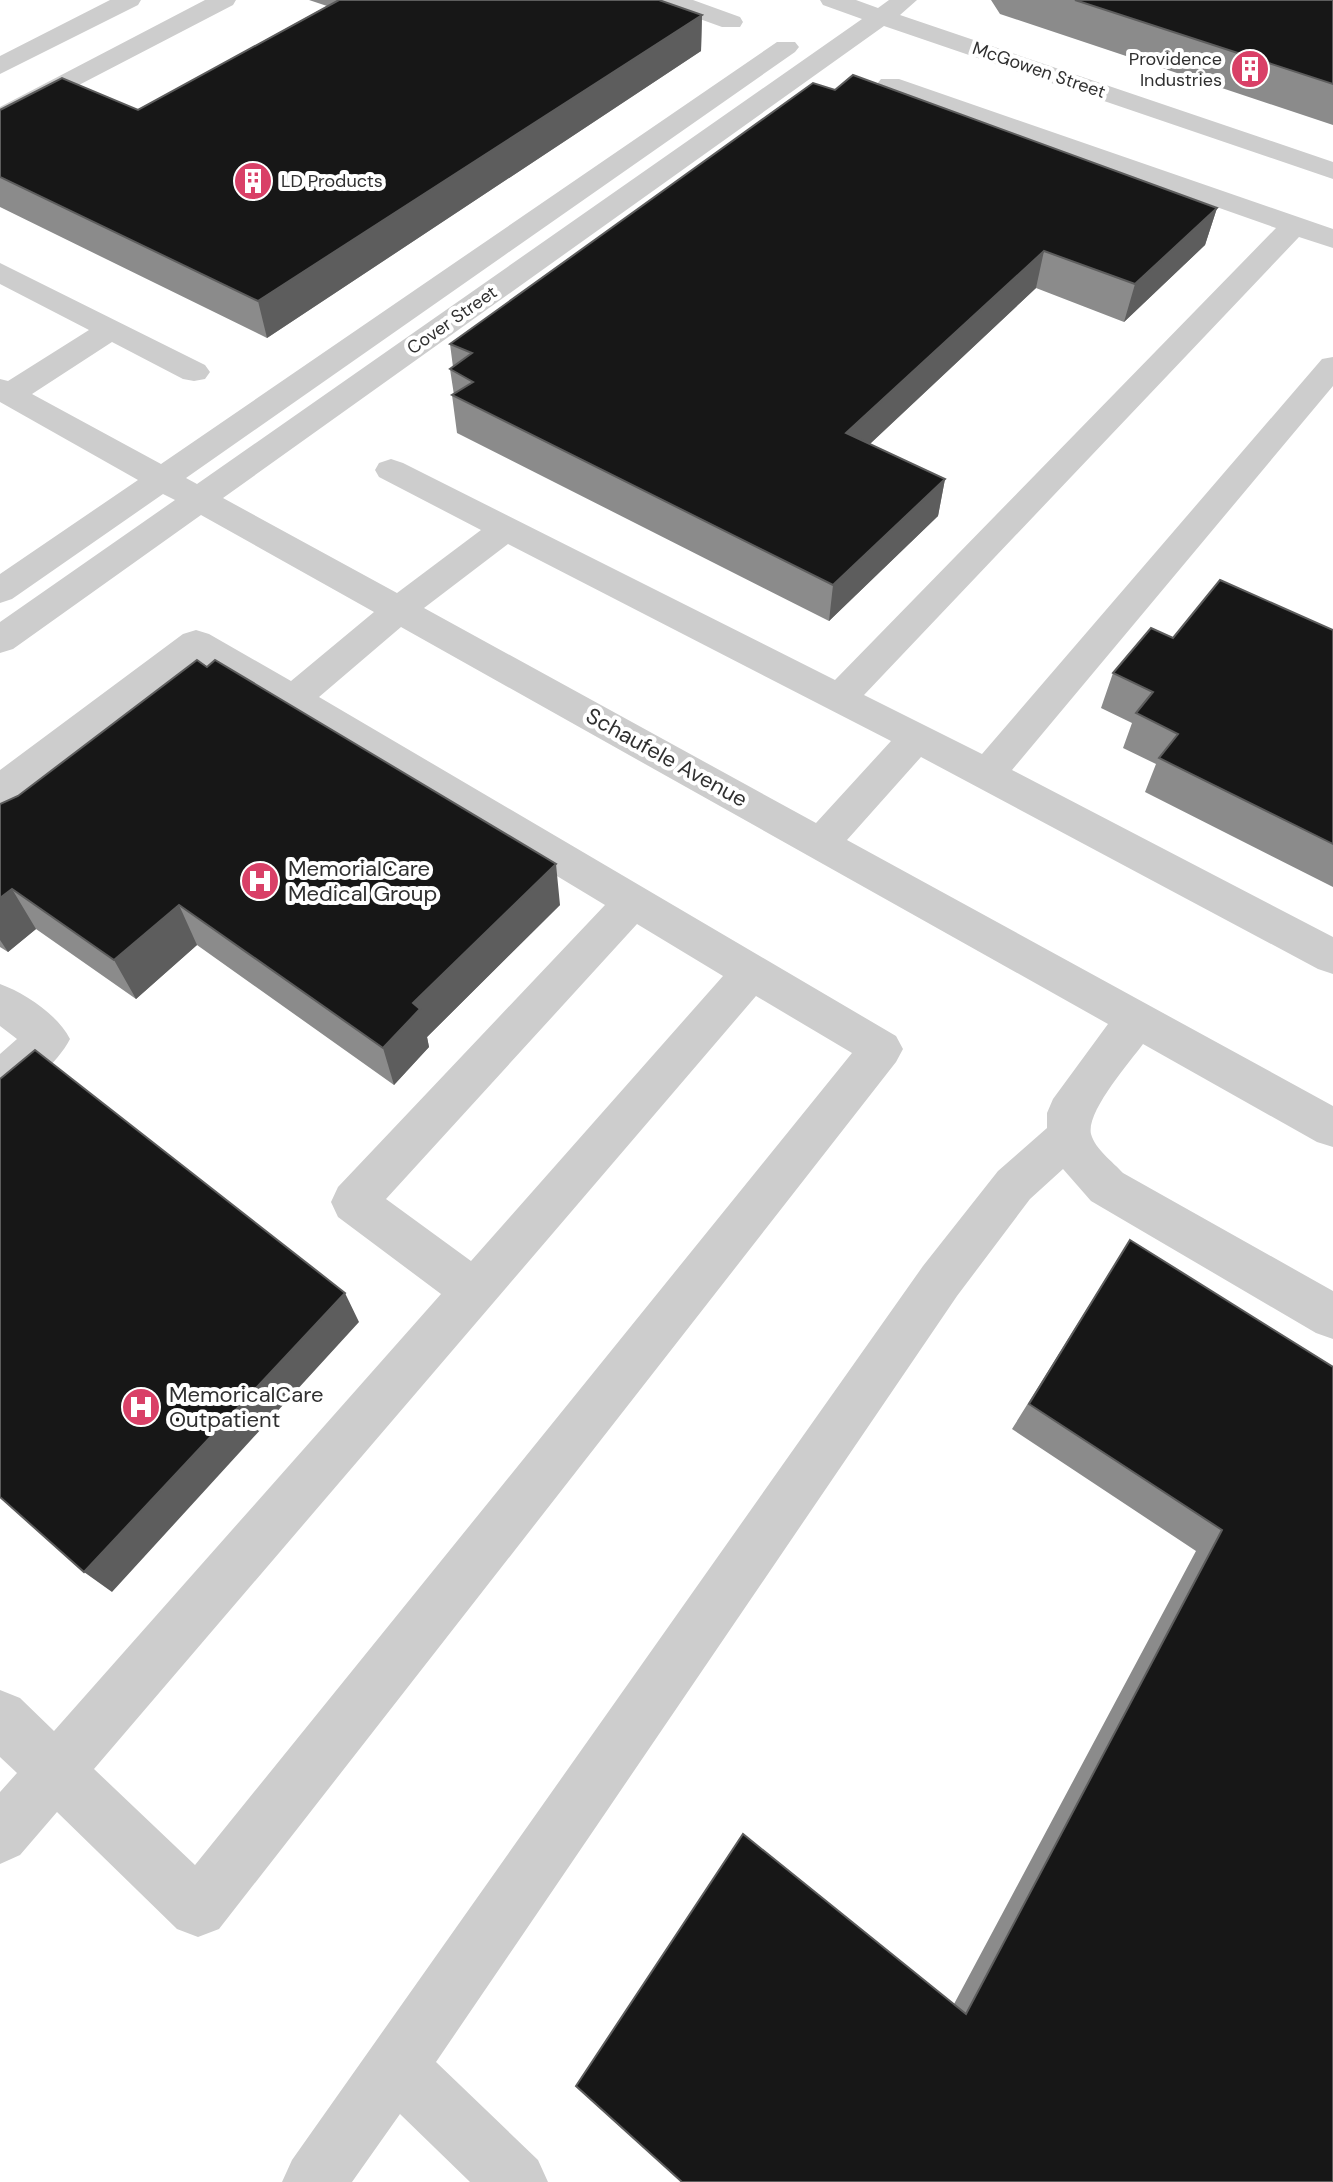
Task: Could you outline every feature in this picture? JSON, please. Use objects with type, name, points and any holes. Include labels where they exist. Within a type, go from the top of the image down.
[{"type":"street","points":[[0,66],[129,0]]},
{"type":"street","points":[[0,118],[224,0]]},
{"type":"street","points":[[670,0],[731,22]]},
{"type":"street","name":"McGowen Street","points":[[844,2],[893,8],[1061,78],[1333,171]]},
{"type":"street","name":"Cover Street","points":[[0,591],[844,2]]},
{"type":"street","name":"Cover Street","points":[[0,640],[893,8]]},
{"type":"street","points":[[1004,124],[1061,78]]},
{"type":"street","points":[[890,84],[1333,239]]},
{"type":"street","points":[[839,699],[1294,226]]},
{"type":"street","points":[[0,272],[194,372]]},
{"type":"street","points":[[5,391],[111,329]]},
{"type":"street","points":[[987,774],[1333,366]]},
{"type":"street","name":"Schaufele Avenue","points":[[5,391],[401,608],[1333,1128]]},
{"type":"street","points":[[391,470],[987,774],[1333,957]]},
{"type":"street","points":[[293,699],[401,608],[505,529]]},
{"type":"street","points":[[0,790],[196,643],[881,1049],[198,1908],[0,1718]]},
{"type":"street","points":[[821,843],[916,738]]},
{"type":"street","points":[[474,1291],[354,1202],[633,902]]},
{"type":"street","points":[[0,1835],[751,973]]},
{"type":"street","points":[[0,1002],[48,1039],[0,1080]]},
{"type":"street","points":[[1136,1019],[1069,1113],[1069,1136],[1082,1160],[1107,1187],[1333,1317]]},
{"type":"street","points":[[314,2182],[940,1281],[1014,1185],[1069,1136]]},
{"type":"street","points":[[396,2067],[516,2182]]},
{"type":"building","name":"LD Products","points":[[339,0],[659,0],[702,15],[258,301],[0,177],[0,110],[62,78],[138,110]]},
{"type":"building","points":[[1075,0],[1333,0],[1333,84]]},
{"type":"building","points":[[853,75],[1217,208],[1135,284],[1044,251],[846,433],[945,479],[833,585],[452,395],[473,382],[450,369],[472,353],[450,344],[813,83],[835,90]]},
{"type":"building","points":[[1220,580],[1333,630],[1333,844],[1159,758],[1178,734],[1136,713],[1153,692],[1113,673],[1151,628],[1173,638]]},
{"type":"building","name":"MemorialCare Medical Group","points":[[197,660],[207,667],[215,660],[556,864],[413,1003],[420,1009],[383,1048],[179,905],[114,960],[12,889],[0,898],[0,804],[18,796]]},
{"type":"building","name":"MemoricalCare Outpatient","points":[[35,1050],[345,1293],[84,1572],[0,1497],[0,1079]]},
{"type":"building","points":[[1130,1240],[1333,1367],[1333,2182],[682,2182],[576,2086],[743,1834],[966,2014],[1222,1530],[1029,1404]]},
{"type":"place","name":"Providence Industries","points":[[1250,69]]},
{"type":"place","name":"LD Products","points":[[253,181]]},
{"type":"place","name":"MemorialCare Medical Group","points":[[260,881]]},
{"type":"place","name":"MemoricalCare Outpatient","points":[[141,1407]]}]
